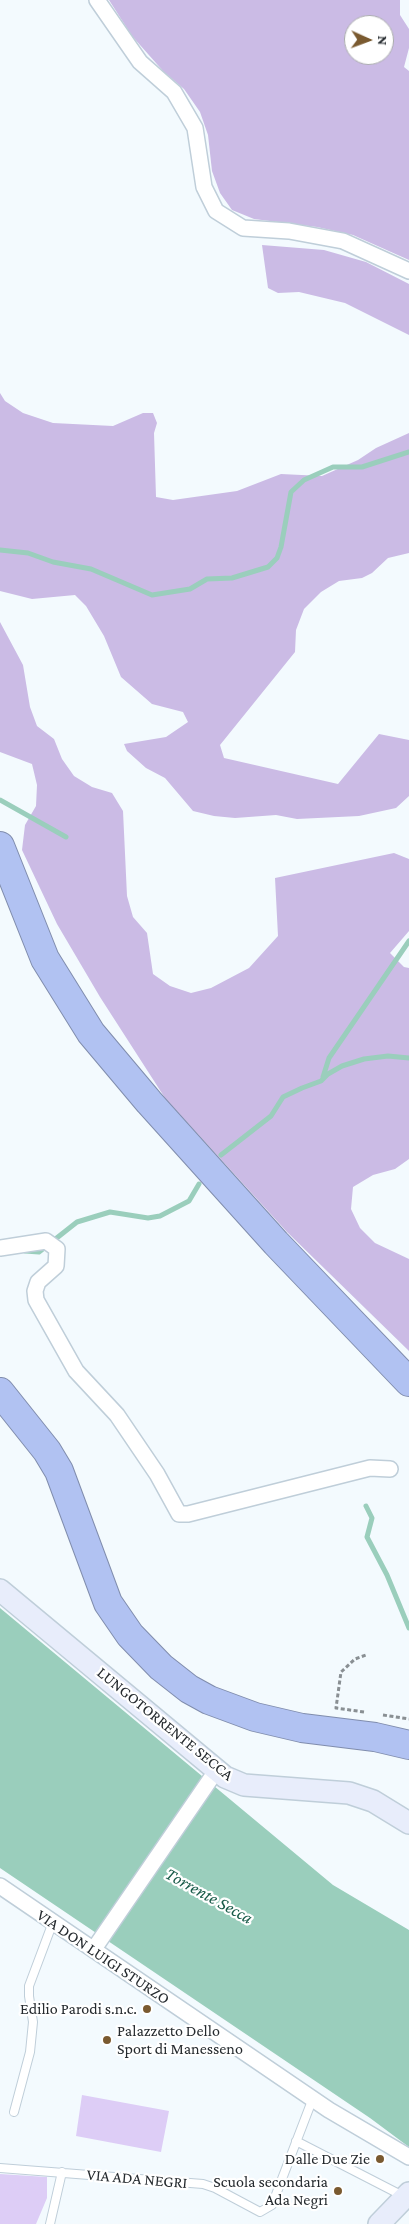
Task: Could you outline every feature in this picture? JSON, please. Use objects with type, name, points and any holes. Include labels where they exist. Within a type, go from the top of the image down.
[{"type":"highway","points":[[0,846],[45,959],[91,1033],[149,1102],[263,1228],[409,1382]]},
{"type":"highway","points":[[0,1392],[47,1451],[59,1471],[108,1603],[130,1635],[161,1667],[189,1689],[208,1700],[255,1718],[302,1728],[375,1737],[409,1745]]},
{"type":"main road","name":"LUNGOTORRENTE SECCA","points":[[0,1590],[211,1778],[225,1777],[244,1785],[338,1792],[360,1796],[373,1801],[409,1823]]},
{"type":"main road","points":[[379,2224],[407,2195]]},
{"type":"street","points":[[97,0],[140,62],[174,92],[195,128],[204,187],[216,211],[243,228],[289,231],[343,240],[409,271]]},
{"type":"street","points":[[0,1248],[46,1241],[57,1249],[56,1266],[38,1282],[35,1291],[36,1300],[76,1371],[117,1415],[157,1474],[179,1514],[188,1514],[370,1468],[390,1469]]},
{"type":"street","points":[[98,1943],[211,1778]]},
{"type":"street","name":"VIA DON LUIGI STURZO","points":[[0,1886],[313,2098],[409,2157]]},
{"type":"lane","points":[[14,2112],[24,2079],[32,2037],[33,2022],[29,1986],[52,1922]]},
{"type":"lane","name":"VIA ADA NEGRI","points":[[0,2168],[203,2184],[215,2188],[260,2212],[272,2205],[313,2098]]},
{"type":"lane","points":[[296,2141],[407,2195]]},
{"type":"lane","points":[[50,2224],[62,2172]]},
{"type":"path","points":[[366,1655],[355,1659],[341,1672],[336,1708],[370,1713]]},
{"type":"path","points":[[379,1714],[409,1719]]},
{"type":"shaded area","points":[[109,0],[400,0],[400,15],[409,29],[409,48],[404,67],[409,71],[409,260],[353,235],[317,227],[254,219],[232,210],[220,193],[212,171],[208,135],[200,112],[184,89],[164,72],[132,36]]},
{"type":"shaded area","points":[[262,245],[324,250],[366,262],[409,284],[409,335],[345,303],[299,292],[278,293],[268,288]]},
{"type":"shaded area","points":[[0,393],[5,401],[23,413],[53,423],[113,426],[143,413],[153,413],[157,423],[154,433],[156,497],[173,500],[237,491],[281,474],[322,476],[358,460],[376,448],[409,433],[409,553],[388,558],[372,573],[362,578],[339,581],[321,592],[304,609],[296,630],[295,652],[220,745],[224,758],[338,784],[379,734],[409,740],[409,796],[396,808],[359,816],[297,819],[276,815],[235,818],[214,816],[193,811],[165,778],[146,768],[127,751],[124,744],[166,737],[188,722],[183,712],[152,704],[121,677],[104,636],[86,606],[75,595],[32,599],[0,591]]},
{"type":"shaded area","points":[[0,622],[23,665],[30,707],[37,726],[54,739],[62,759],[74,776],[92,787],[112,793],[123,811],[127,896],[133,917],[147,933],[153,974],[170,986],[191,993],[211,988],[249,968],[278,936],[275,878],[394,853],[409,859],[409,931],[390,953],[404,967],[409,968],[409,1159],[395,1169],[373,1175],[353,1187],[351,1209],[360,1228],[375,1243],[409,1259],[409,1351],[287,1232],[165,1098],[100,997],[57,924],[22,850],[25,825],[36,806],[37,785],[32,764],[0,752]]},
{"type":"shaded area","points":[[82,2095],[169,2111],[161,2152],[76,2136]]},
{"type":"shaded area","points":[[0,2174],[47,2177],[47,2198],[36,2224],[0,2224]]},
{"type":"water","name":"Torrente Secca","points":[[0,1608],[333,1885],[409,1930],[409,2147],[370,2118],[0,1868]]},
{"type":"waterway","points":[[0,550],[28,553],[53,562],[91,569],[152,595],[190,589],[207,579],[232,578],[268,567],[277,558],[281,547],[291,492],[304,480],[333,467],[362,467],[409,452]]},
{"type":"waterway","points":[[0,800],[66,837]]},
{"type":"waterway","points":[[323,1077],[329,1058],[409,941]]},
{"type":"waterway","points":[[221,1155],[271,1116],[283,1097],[321,1081],[328,1074],[342,1066],[364,1059],[388,1056],[409,1058]]},
{"type":"waterway","points":[[25,1251],[39,1252],[77,1222],[110,1212],[148,1218],[160,1216],[189,1201],[199,1184]]},
{"type":"waterway","points":[[366,1506],[372,1518],[367,1537],[387,1575],[409,1628]]},
{"type":"place","name":"Edilio Parodi s.n.c.","points":[[147,2009]]},
{"type":"place","name":"Palazzetto Dello Sport di Manesseno","points":[[107,2040]]},
{"type":"place","name":"Dalle Due Zie","points":[[380,2159]]},
{"type":"place","name":"Scuola secondaria Ada Negri","points":[[338,2191]]}]
